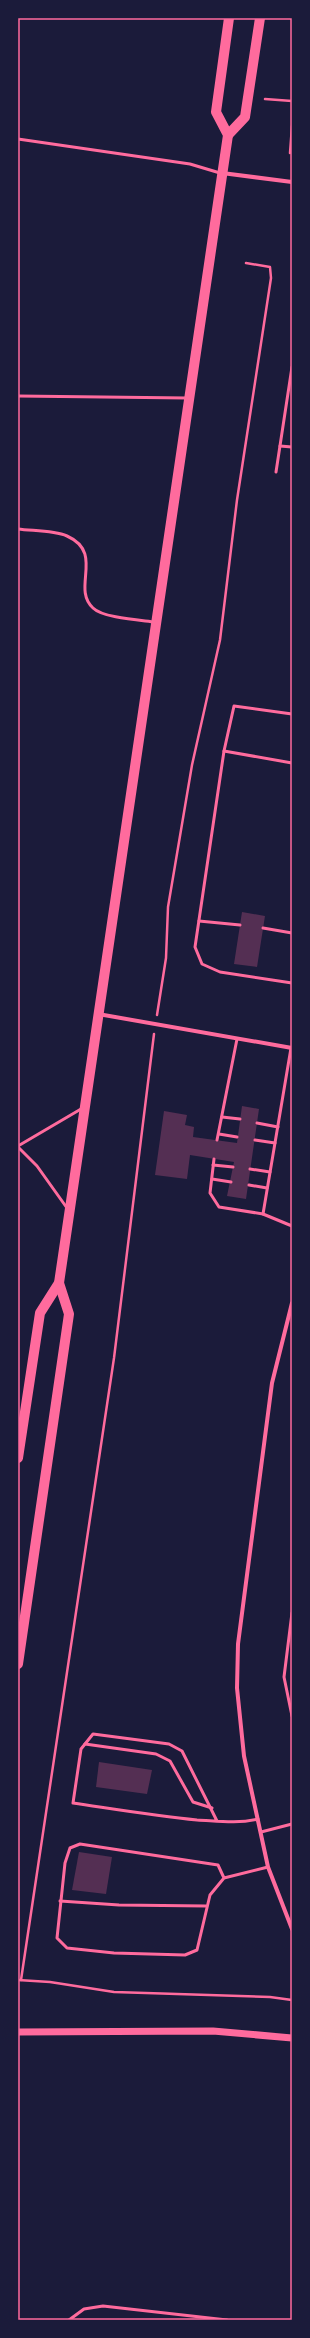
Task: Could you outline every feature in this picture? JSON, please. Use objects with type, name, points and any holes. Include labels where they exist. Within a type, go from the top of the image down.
[{"type":"main road","points":[[228,135],[216,112],[229,18]]},
{"type":"main road","points":[[18,1458],[40,1313],[59,1282],[228,135],[245,117],[260,18]]},
{"type":"main road","points":[[18,1664],[70,1314],[59,1282]]},
{"type":"street","points":[[222,173],[292,182]]},
{"type":"street","points":[[98,1014],[292,1048]]},
{"type":"street","points":[[292,1303],[272,1383],[238,1644],[237,1688],[244,1756],[268,1867],[292,1929]]},
{"type":"street","points":[[18,2032],[213,2031],[292,2038]]},
{"type":"lane","points":[[18,139],[190,164],[222,173]]},
{"type":"lane","points":[[276,472],[291,386],[292,367]]},
{"type":"lane","points":[[18,396],[189,398]]},
{"type":"lane","points":[[280,446],[292,447]]},
{"type":"lane","points":[[18,529],[66,536],[80,544],[86,555],[86,595],[92,608],[104,614],[157,622]]},
{"type":"lane","points":[[292,714],[234,706],[224,751],[196,947],[202,964],[220,972],[292,983]]},
{"type":"lane","points":[[224,751],[292,763]]},
{"type":"lane","points":[[199,921],[240,926]]},
{"type":"lane","points":[[263,928],[292,933]]},
{"type":"lane","points":[[217,1140],[237,1039]]},
{"type":"lane","points":[[262,1214],[292,1048]]},
{"type":"lane","points":[[69,1212],[36,1166],[18,1146],[85,1107]]},
{"type":"lane","points":[[222,1117],[240,1119]]},
{"type":"lane","points":[[257,1123],[278,1127]]},
{"type":"lane","points":[[219,1134],[237,1137]]},
{"type":"lane","points":[[255,1140],[275,1143]]},
{"type":"lane","points":[[214,1159],[210,1193],[219,1207],[262,1214],[292,1226]]},
{"type":"lane","points":[[213,1164],[233,1167]]},
{"type":"lane","points":[[250,1169],[270,1172]]},
{"type":"lane","points":[[212,1179],[231,1182]]},
{"type":"lane","points":[[249,1185],[267,1188]]},
{"type":"lane","points":[[292,1613],[284,1677],[292,1716]]},
{"type":"lane","points":[[217,1821],[212,1808],[182,1751],[169,1744],[93,1734],[81,1749],[73,1802],[160,1816],[217,1821],[241,1823],[258,1819]]},
{"type":"lane","points":[[85,1744],[156,1754],[170,1761],[193,1802],[212,1808]]},
{"type":"lane","points":[[261,1832],[292,1824]]},
{"type":"lane","points":[[224,1878],[218,1865],[80,1844],[70,1848],[65,1863],[57,1938],[67,1948],[114,1953],[185,1956],[197,1950],[210,1894],[224,1878],[268,1867]]},
{"type":"lane","points":[[60,1901],[119,1905],[206,1906]]},
{"type":"lane","points":[[69,2320],[84,2309],[103,2306],[227,2320]]},
{"type":"path","points":[[265,99],[292,101]]},
{"type":"path","points":[[290,153],[292,126]]},
{"type":"path","points":[[246,263],[270,267],[271,278],[237,500],[220,640],[192,765],[168,907],[166,958],[156,1024],[114,1358],[20,1980],[50,1982],[114,1992],[270,1996],[292,2000]]},
{"type":"building","points":[[242,912],[265,916],[257,967],[234,964]]},
{"type":"building","points":[[242,1106],[259,1109],[246,1199],[227,1196],[234,1162],[190,1155],[187,1179],[155,1175],[164,1111],[187,1115],[185,1125],[194,1127],[193,1137],[237,1143]]},
{"type":"building","points":[[99,1762],[152,1770],[147,1794],[96,1787]]},
{"type":"building","points":[[79,1852],[112,1857],[106,1894],[72,1890]]}]
